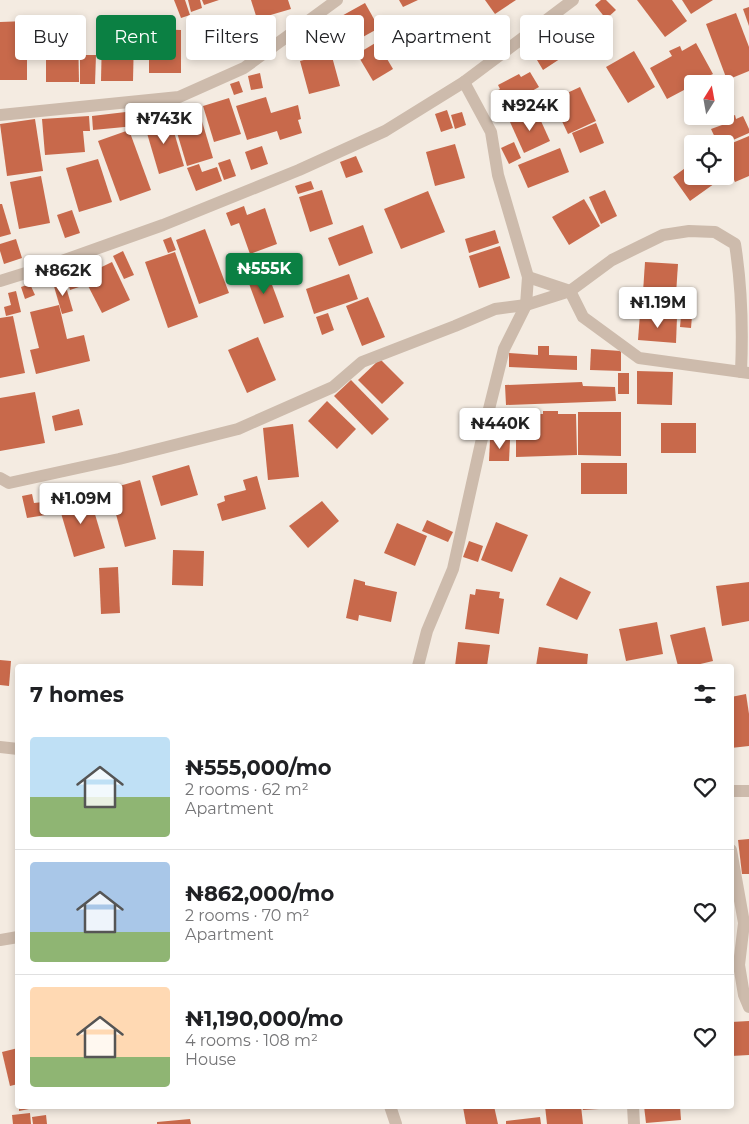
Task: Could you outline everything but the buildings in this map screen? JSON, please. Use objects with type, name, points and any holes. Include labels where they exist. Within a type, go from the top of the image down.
[{"type":"street","points":[[0,115],[179,97],[244,68],[337,0]]},
{"type":"street","points":[[0,281],[163,225],[299,170],[385,131],[464,82],[573,0]]},
{"type":"street","points":[[419,664],[427,631],[453,569],[504,349],[526,305],[528,277],[498,175],[491,132],[464,82]]},
{"type":"street","points":[[0,478],[9,483],[238,429],[333,387],[362,362],[495,309],[526,305],[570,291],[612,260],[663,236],[689,231],[715,232],[735,244],[742,286],[745,372],[639,358],[582,317],[570,291],[528,277]]},
{"type":"street","points":[[0,747],[15,749]]},
{"type":"street","points":[[734,791],[749,791]]},
{"type":"street","points":[[734,867],[744,923],[735,966],[749,1007]]},
{"type":"street","points":[[0,940],[15,938]]},
{"type":"street","points":[[391,1109],[396,1124]]},
{"type":"street","points":[[633,1109],[634,1124]]}]
